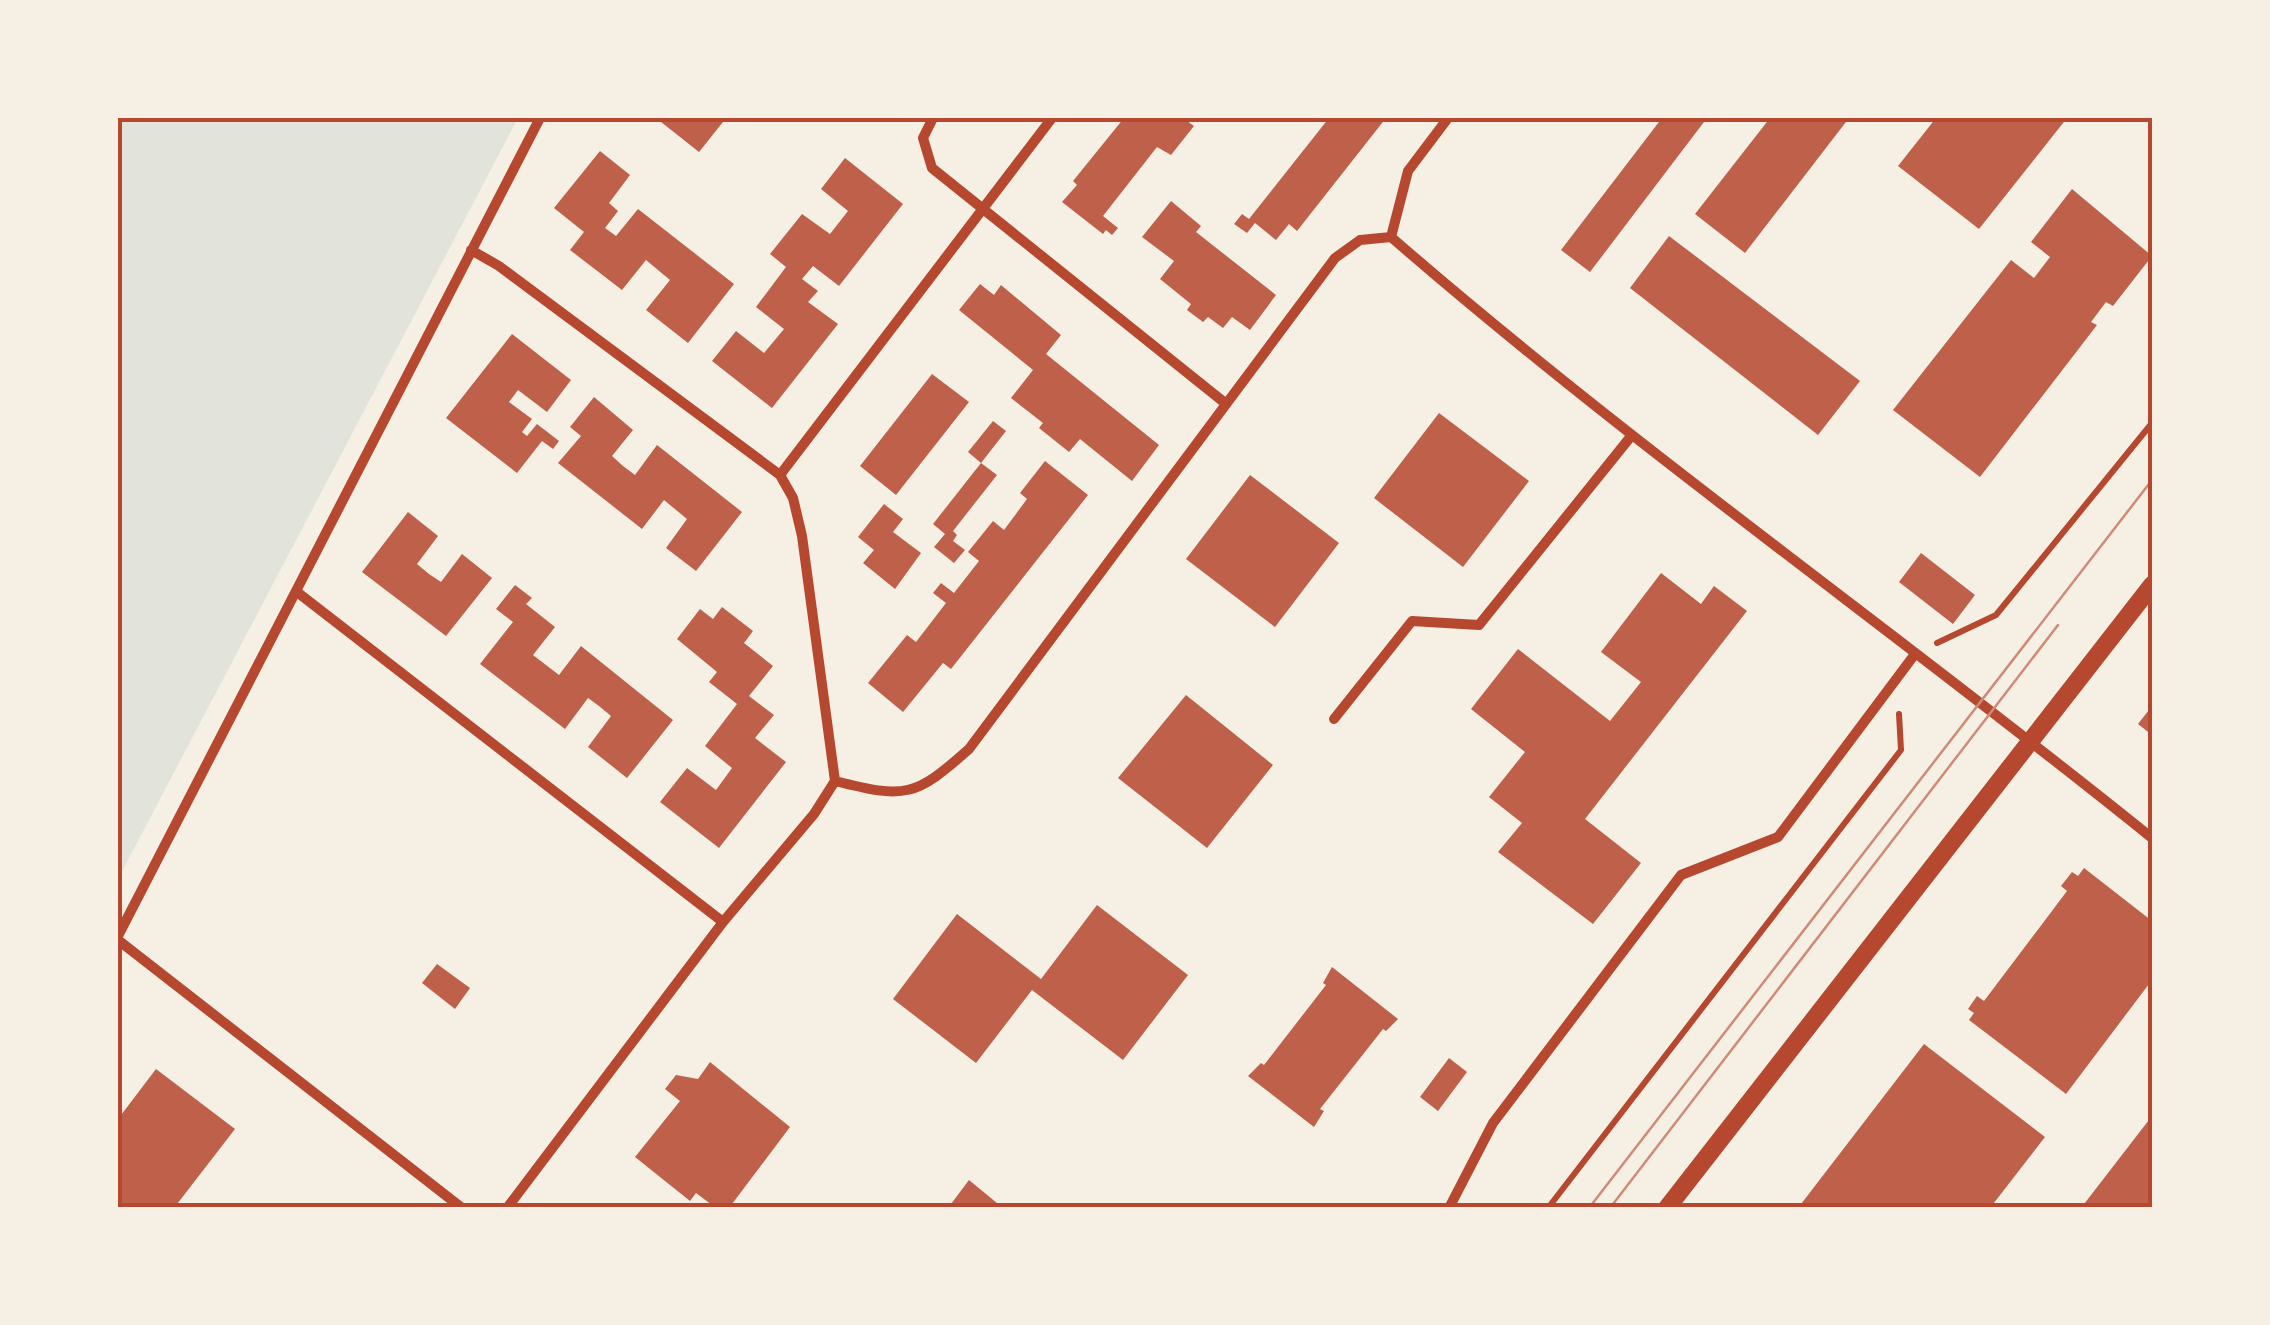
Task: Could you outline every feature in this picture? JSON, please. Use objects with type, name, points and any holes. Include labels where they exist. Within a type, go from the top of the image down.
[{"type":"street","points":[[462,1208],[118,938],[540,118]]},
{"type":"street","points":[[933,118],[923,138],[932,168],[1225,403]]},
{"type":"street","points":[[780,475],[1052,118]]},
{"type":"street","points":[[1391,236],[1408,171],[1448,118]]},
{"type":"street","points":[[835,781],[870,790],[909,792],[937,778],[969,750],[1336,258],[1360,240],[1391,236],[1524,350],[2031,740],[2152,838]]},
{"type":"street","points":[[472,250],[780,475],[793,498],[802,536],[835,781],[814,814],[724,922],[507,1208]]},
{"type":"street","points":[[1334,719],[1412,621],[1479,625],[1632,435]]},
{"type":"street","points":[[1667,1208],[2152,585]]},
{"type":"street","points":[[297,592],[724,922]]},
{"type":"street","points":[[1450,1208],[1493,1122],[1681,875],[1778,837],[1915,654]]},
{"type":"path","points":[[1915,654],[1996,615],[2152,423]]},
{"type":"path","points":[[1548,1208],[1901,750],[1898,706]]},
{"type":"shaded area","points":[[118,118],[518,118],[118,879]]},
{"type":"building","points":[[656,118],[717,118],[723,122],[699,152]]},
{"type":"building","points":[[1124,118],[1183,118],[1194,126],[1171,155],[1157,147],[1103,216],[1118,228],[1112,235],[1106,230],[1103,234],[1062,202],[1077,185],[1073,181]]},
{"type":"building","points":[[1329,118],[1386,118],[1297,231],[1289,224],[1276,240],[1255,223],[1247,233],[1234,224],[1242,214],[1249,219]]},
{"type":"building","points":[[1662,118],[1707,118],[1590,272],[1561,250]]},
{"type":"building","points":[[1770,118],[1849,118],[1745,253],[1695,214]]},
{"type":"building","points":[[1936,118],[2067,118],[1979,229],[1898,166]]},
{"type":"building","points":[[600,151],[630,175],[609,203],[618,211],[605,228],[616,236],[638,209],[734,284],[688,343],[646,310],[670,280],[646,260],[622,290],[570,250],[584,232],[554,208]]},
{"type":"building","points":[[845,158],[903,204],[839,286],[813,266],[802,279],[818,291],[808,302],[838,324],[772,408],[712,361],[736,331],[764,353],[784,329],[756,307],[786,267],[770,254],[802,214],[830,234],[848,211],[821,189]]},
{"type":"building","points":[[2072,189],[2152,256],[2113,306],[2106,302],[2091,322],[2097,325],[1980,477],[1893,410],[2011,260],[2034,278],[2050,257],[2031,242]]},
{"type":"building","points":[[1171,201],[1201,226],[1196,232],[1276,295],[1250,330],[1232,317],[1223,328],[1208,317],[1203,322],[1187,310],[1191,304],[1160,279],[1174,261],[1142,237]]},
{"type":"building","points":[[1669,236],[1860,381],[1818,435],[1630,288]]},
{"type":"building","points":[[980,284],[994,295],[1001,285],[1061,335],[1046,354],[1159,445],[1132,481],[1080,439],[1069,452],[1039,428],[1043,423],[1011,398],[1033,370],[959,310]]},
{"type":"building","points":[[512,334],[571,380],[547,412],[518,390],[509,402],[532,419],[522,432],[527,436],[537,424],[559,441],[553,449],[542,441],[517,473],[446,418]]},
{"type":"building","points":[[932,374],[969,402],[896,495],[860,466]]},
{"type":"building","points":[[594,397],[633,430],[612,456],[623,466],[635,475],[657,445],[742,512],[696,571],[666,548],[687,519],[664,500],[642,529],[558,463],[581,436],[570,427]]},
{"type":"building","points":[[1439,413],[1529,481],[1463,567],[1374,498]]},
{"type":"building","points":[[993,421],[1006,431],[981,463],[968,452]]},
{"type":"building","points":[[1045,461],[1088,495],[951,669],[943,663],[903,712],[868,683],[907,635],[916,642],[946,603],[933,593],[941,583],[954,593],[979,561],[968,552],[993,521],[1004,530],[1027,499],[1020,493]]},
{"type":"building","points":[[981,463],[997,475],[953,531],[957,535],[953,541],[965,550],[954,563],[934,547],[945,534],[933,524]]},
{"type":"building","points":[[1250,475],[1339,543],[1275,627],[1186,559]]},
{"type":"building","points":[[884,504],[903,519],[893,532],[921,553],[895,589],[863,563],[874,550],[858,537]]},
{"type":"building","points":[[408,512],[438,536],[417,564],[429,574],[441,582],[462,554],[492,578],[446,636],[362,572]]},
{"type":"building","points":[[1921,553],[1975,595],[1953,624],[1899,582]]},
{"type":"building","points":[[1661,573],[1701,604],[1714,586],[1747,611],[1585,819],[1641,863],[1593,924],[1498,852],[1522,823],[1489,797],[1525,752],[1471,709],[1518,649],[1610,721],[1641,682],[1601,652]]},
{"type":"building","points":[[515,585],[532,598],[526,604],[555,627],[533,655],[559,675],[581,646],[673,720],[627,778],[588,747],[611,716],[599,706],[588,698],[565,729],[480,664],[513,622],[496,609]]},
{"type":"building","points":[[722,607],[753,631],[744,643],[773,666],[749,696],[774,715],[755,738],[786,762],[719,848],[660,802],[687,768],[716,790],[732,768],[705,746],[737,704],[709,682],[717,672],[677,639],[700,609],[713,619]]},
{"type":"building","points":[[1186,695],[1273,765],[1207,848],[1118,778]]},
{"type":"building","points":[[2152,706],[2152,735],[2138,724]]},
{"type":"building","points":[[2084,868],[2152,921],[2152,980],[2066,1094],[1969,1020],[1974,1013],[1968,1009],[1977,996],[1984,1001],[2067,891],[2061,886],[2072,872],[2078,876]]},
{"type":"building","points":[[1097,905],[1188,975],[1123,1060],[1032,990],[976,1063],[893,999],[957,914],[1041,979]]},
{"type":"building","points":[[437,964],[470,988],[455,1009],[422,983]]},
{"type":"building","points":[[1332,967],[1398,1019],[1386,1031],[1383,1029],[1320,1109],[1324,1111],[1314,1127],[1248,1076],[1261,1063],[1264,1065],[1326,985],[1323,983]]},
{"type":"building","points":[[1924,1044],[2045,1137],[1990,1208],[1798,1208]]},
{"type":"building","points":[[1449,1058],[1467,1072],[1438,1111],[1420,1097]]},
{"type":"building","points":[[710,1062],[790,1127],[729,1208],[716,1208],[696,1193],[690,1201],[635,1157],[680,1101],[665,1089],[676,1075],[698,1079]]},
{"type":"building","points":[[156,1069],[235,1129],[174,1208],[118,1208],[118,1119]]},
{"type":"building","points":[[2152,1116],[2152,1208],[2081,1208]]},
{"type":"building","points":[[969,1180],[1003,1208],[948,1208]]},
{"type":"tram line","points":[[1589,1208],[2152,480]]},
{"type":"tram line","points":[[1610,1208],[2058,625]]}]
